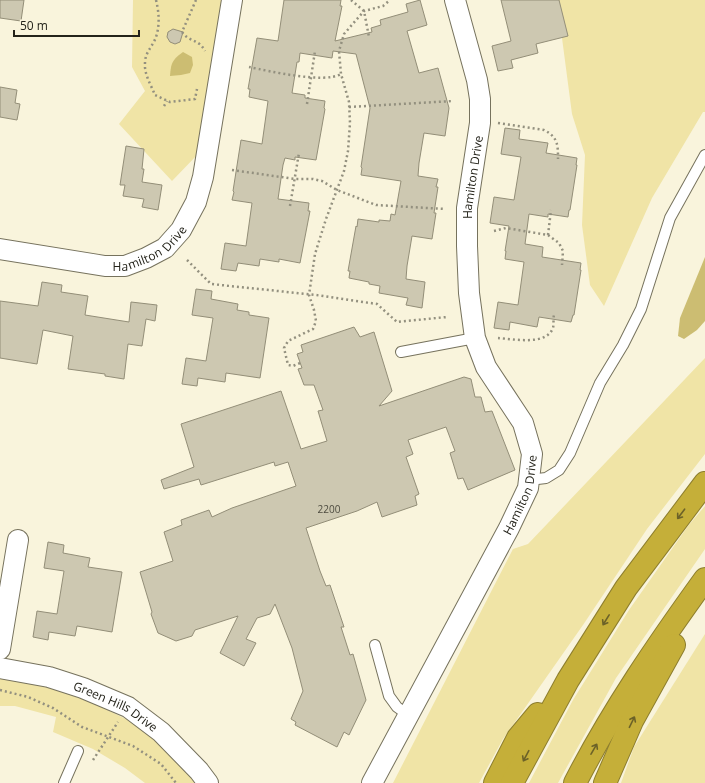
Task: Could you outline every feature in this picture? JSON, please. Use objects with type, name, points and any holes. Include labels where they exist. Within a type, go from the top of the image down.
[{"type":"highway","points":[[512,783],[568,680],[626,588],[705,483]]},
{"type":"highway","points":[[575,783],[621,702],[666,632],[705,579]]},
{"type":"highway","points":[[605,783],[632,721],[705,590]]},
{"type":"highway","points":[[495,783],[518,738],[568,680]]},
{"type":"street","name":"Hamilton Drive","points":[[0,249],[105,266],[125,266],[146,258],[165,248],[180,230],[196,202],[203,177],[232,0]]},
{"type":"street","name":"Hamilton Drive","points":[[372,783],[528,488],[532,454],[523,423],[486,367],[475,338],[469,293],[467,208],[480,123],[480,99],[477,80],[455,0]]},
{"type":"street","points":[[0,649],[18,540]]},
{"type":"street","name":"Green Hills Drive","points":[[0,668],[49,678],[76,686],[128,707],[161,732],[199,771],[208,783]]},
{"type":"lane","points":[[529,480],[546,478],[559,470],[570,453],[600,384],[642,309],[670,218],[705,155]]},
{"type":"lane","points":[[401,352],[475,338]]},
{"type":"lane","points":[[375,645],[389,696],[397,707],[408,715]]},
{"type":"lane","points":[[64,783],[78,751]]},
{"type":"path","points":[[156,0],[159,22],[156,38],[146,54],[145,63],[148,79],[155,95],[170,102],[195,98],[198,86]]},
{"type":"path","points":[[196,0],[182,32],[187,38],[198,42],[205,50],[205,55]]},
{"type":"path","points":[[351,0],[364,11],[369,37]]},
{"type":"path","points":[[300,363],[293,366],[288,365],[284,348],[288,341],[314,329],[316,320],[309,295],[315,254],[344,171],[348,151],[350,123],[349,107],[341,74],[339,51],[344,34],[364,11],[383,6],[390,0]]},
{"type":"path","points":[[307,104],[315,51]]},
{"type":"path","points":[[249,67],[311,77],[333,77],[341,74]]},
{"type":"path","points":[[164,106],[167,101]]},
{"type":"path","points":[[349,107],[453,102]]},
{"type":"path","points":[[492,122],[544,130],[551,134],[557,141],[558,159]]},
{"type":"path","points":[[290,206],[299,153]]},
{"type":"path","points":[[232,170],[295,179],[313,179],[322,181],[337,190],[376,205],[445,209]]},
{"type":"path","points":[[548,235],[551,210]]},
{"type":"path","points":[[494,231],[506,228],[548,235],[559,243],[563,250],[562,264]]},
{"type":"path","points":[[187,260],[212,284],[377,304],[397,322],[447,317]]},
{"type":"path","points":[[498,338],[536,340],[544,338],[550,333],[553,327],[554,315]]},
{"type":"path","points":[[0,690],[28,697],[54,708],[82,727],[132,746],[161,764],[176,783]]},
{"type":"path","points":[[93,760],[122,717]]},
{"type":"shaded area","points":[[133,0],[222,0],[198,154],[172,181],[119,124],[145,91],[132,67]]},
{"type":"shaded area","points":[[557,0],[705,0],[705,112],[703,112],[652,198],[604,306],[590,285],[582,225],[585,155],[572,114]]},
{"type":"shaded area","points":[[183,52],[192,57],[193,65],[190,73],[170,76],[173,62],[176,57]]},
{"type":"shaded area","points":[[705,257],[705,321],[697,330],[684,339],[678,336],[680,318]]},
{"type":"shaded area","points":[[705,358],[705,454],[647,529],[583,625],[503,739],[479,783],[393,783],[513,549],[528,544]]},
{"type":"shaded area","points":[[705,506],[705,549],[616,678],[558,783],[529,783],[573,700],[629,610],[688,526]]},
{"type":"shaded area","points":[[705,634],[705,783],[621,783],[634,747]]},
{"type":"shaded area","points":[[0,678],[43,685],[93,703],[130,721],[154,739],[200,783],[145,783],[125,768],[93,749],[53,732],[56,717],[15,706],[0,706]]},
{"type":"building","points":[[0,0],[24,0],[21,21],[0,18]]},
{"type":"building","points":[[284,0],[341,0],[340,6],[342,6],[335,41],[372,32],[371,28],[381,25],[380,20],[408,12],[406,4],[420,0],[427,25],[407,31],[419,73],[438,68],[449,108],[445,136],[424,133],[419,163],[418,176],[438,179],[434,213],[436,213],[432,239],[412,236],[407,266],[406,279],[425,282],[422,308],[406,305],[408,298],[379,293],[380,286],[349,278],[350,271],[348,271],[358,219],[379,222],[379,220],[390,221],[391,214],[395,215],[401,181],[361,175],[370,108],[356,54],[333,51],[332,58],[300,53],[299,62],[297,62],[292,93],[305,95],[305,98],[325,101],[325,109],[316,160],[295,157],[295,160],[285,158],[283,165],[278,199],[309,203],[308,211],[310,211],[300,263],[279,259],[279,262],[260,259],[259,266],[238,263],[236,271],[221,269],[225,243],[246,246],[252,203],[232,200],[233,191],[241,140],[262,144],[268,101],[249,97],[250,89],[248,89],[257,38],[278,41]]},
{"type":"building","points":[[501,0],[559,0],[568,36],[536,44],[538,53],[511,60],[513,68],[498,71],[492,46],[511,41]]},
{"type":"building","points":[[173,29],[183,32],[180,42],[175,44],[170,42],[167,37],[168,32]]},
{"type":"building","points":[[0,87],[17,90],[15,103],[20,104],[17,120],[0,117]]},
{"type":"building","points":[[505,128],[520,130],[519,139],[548,143],[546,153],[577,158],[568,217],[548,214],[548,217],[529,214],[525,244],[543,247],[542,257],[581,263],[574,315],[571,322],[539,317],[537,327],[510,322],[509,330],[494,328],[498,302],[518,305],[524,262],[505,259],[509,226],[490,223],[494,197],[514,200],[521,157],[501,154]]},
{"type":"building","points":[[126,146],[144,149],[142,169],[144,169],[142,182],[162,185],[158,210],[142,207],[144,199],[123,196],[125,185],[120,185]]},
{"type":"building","points":[[42,282],[62,285],[61,292],[88,296],[85,315],[129,322],[131,302],[157,305],[155,321],[146,319],[142,346],[128,344],[124,379],[105,376],[105,374],[68,369],[73,336],[43,330],[37,364],[0,358],[0,301],[38,306]]},
{"type":"building","points":[[196,289],[212,291],[211,299],[238,304],[237,310],[249,312],[249,315],[269,318],[260,378],[226,373],[225,382],[198,378],[197,386],[182,384],[186,358],[206,361],[213,318],[192,315]]},
{"type":"building","points":[[354,327],[360,337],[374,332],[392,391],[379,406],[464,377],[471,379],[475,397],[481,397],[485,412],[492,411],[515,470],[468,490],[463,478],[458,479],[450,453],[455,451],[446,427],[408,440],[413,454],[406,457],[419,494],[415,496],[417,505],[382,517],[377,502],[357,511],[306,528],[326,586],[330,585],[344,627],[341,627],[350,655],[353,654],[366,700],[349,735],[344,732],[337,747],[295,725],[296,722],[291,719],[303,691],[292,648],[275,604],[270,614],[257,618],[246,639],[256,643],[244,666],[220,653],[238,616],[195,630],[192,636],[176,641],[158,633],[151,614],[152,612],[140,572],[173,561],[164,532],[182,525],[181,520],[209,510],[212,517],[232,508],[296,486],[288,462],[275,466],[274,462],[201,485],[199,479],[164,489],[161,480],[194,467],[181,424],[281,391],[301,449],[327,441],[318,411],[323,410],[314,385],[304,385],[298,369],[302,368],[297,354],[303,352],[301,345]]},
{"type":"building","points":[[48,542],[64,545],[63,553],[90,558],[88,567],[122,572],[112,632],[77,626],[75,636],[49,632],[48,640],[33,637],[37,611],[57,614],[64,571],[44,568]]}]
